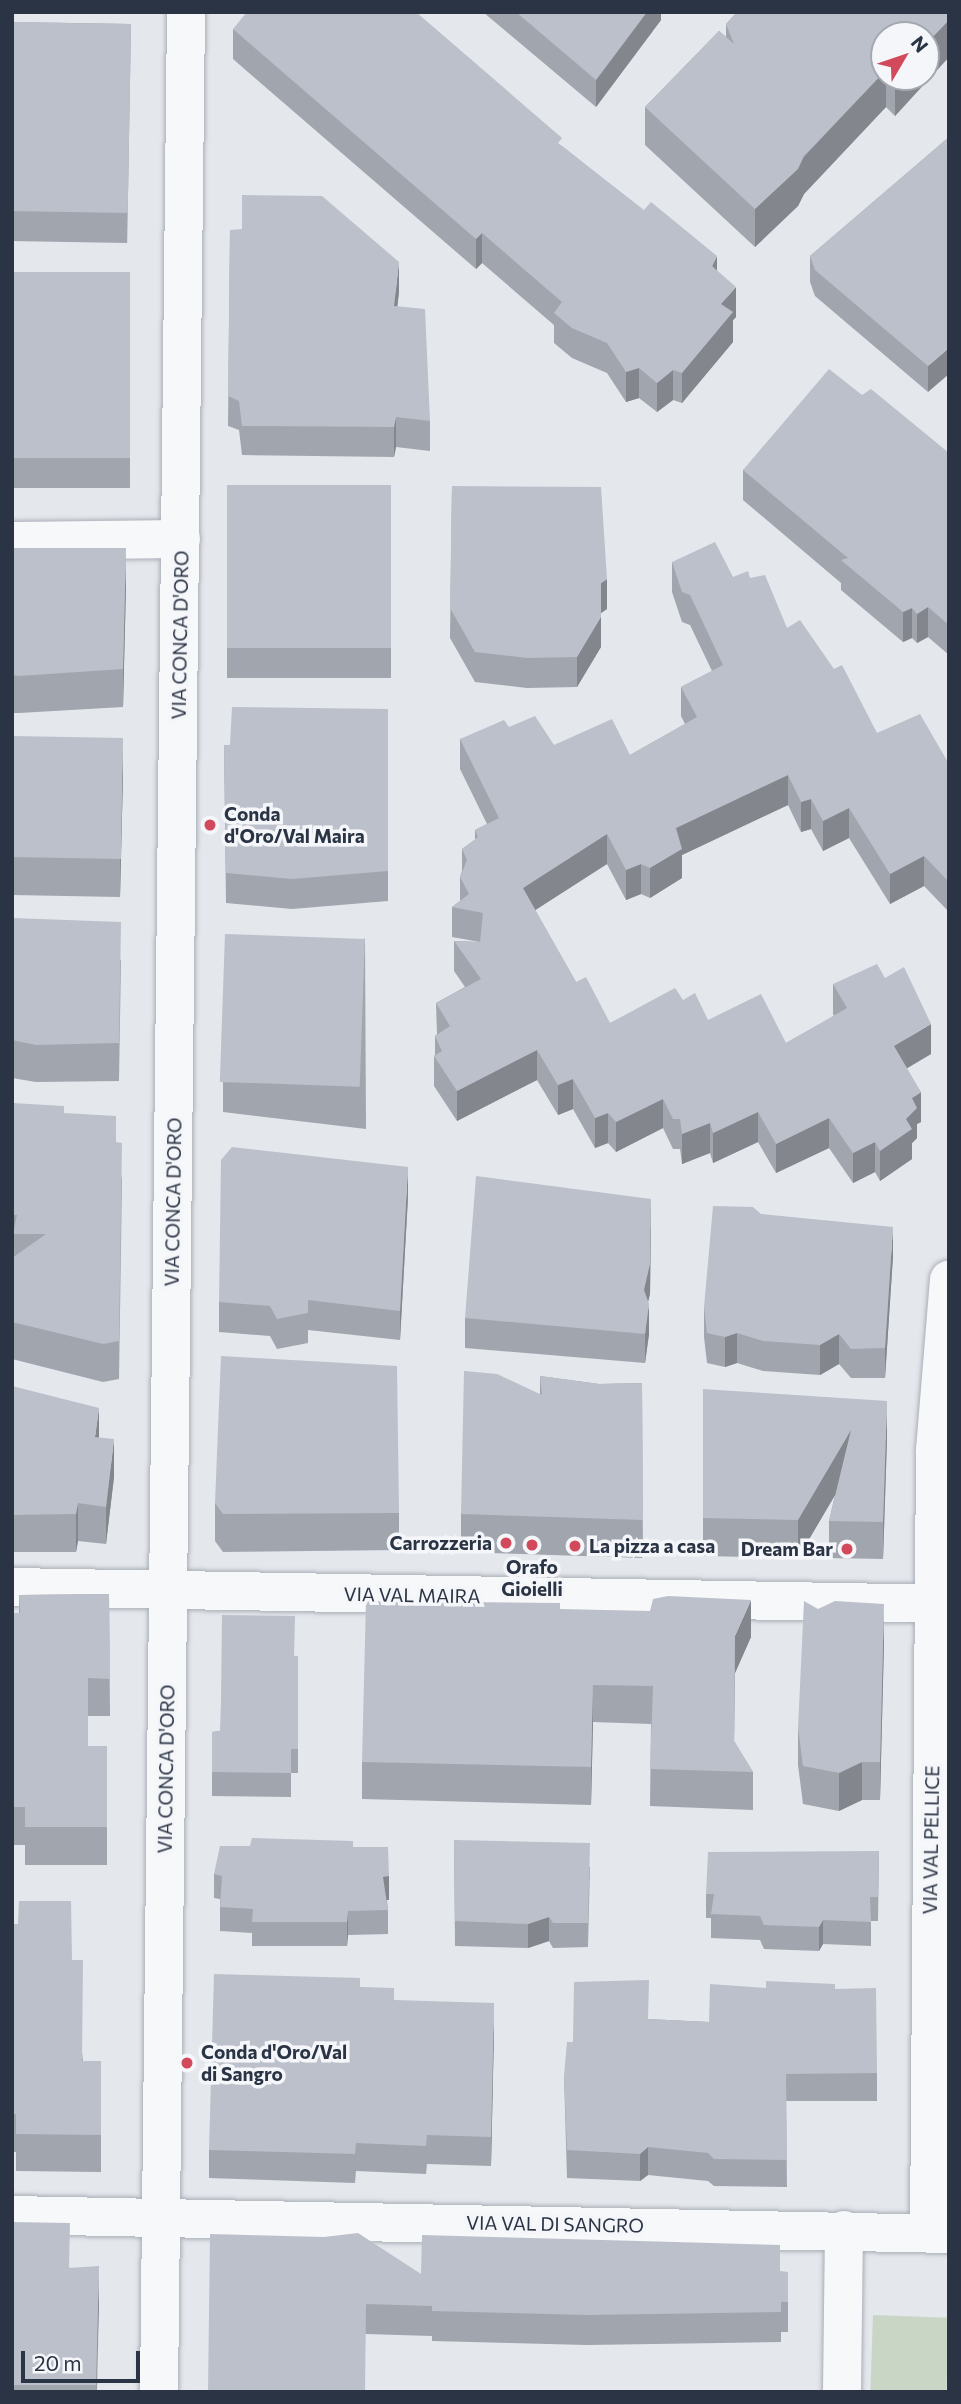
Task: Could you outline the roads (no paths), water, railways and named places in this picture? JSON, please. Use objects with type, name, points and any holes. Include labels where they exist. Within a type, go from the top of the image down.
[{"type":"street","name":"VIA CONCA D'ORO","points":[[159,2392],[186,12]]},
{"type":"street","points":[[12,541],[180,539]]},
{"type":"street","name":"VIA VAL PELLICE","points":[[939,2234],[941,1604],[938,1396],[949,1280]]},
{"type":"street","name":"VIA VAL MAIRA","points":[[12,1587],[168,1592],[941,1604]]},
{"type":"street","name":"VIA VAL DI SANGRO","points":[[12,2215],[161,2215],[939,2234]]},
{"type":"street","points":[[842,2392],[844,2230]]},
{"type":"place","name":"Conda d'Oro/Val Maira","points":[[210,825]]},
{"type":"place","name":"Carrozzeria","points":[[506,1543]]},
{"type":"place","name":"Orafo Gioielli","points":[[532,1545]]},
{"type":"place","name":"La pizza a casa","points":[[575,1546]]},
{"type":"place","name":"Dream Bar","points":[[847,1549]]},
{"type":"place","name":"Conda d'Oro/Val di Sangro","points":[[187,2063]]}]
